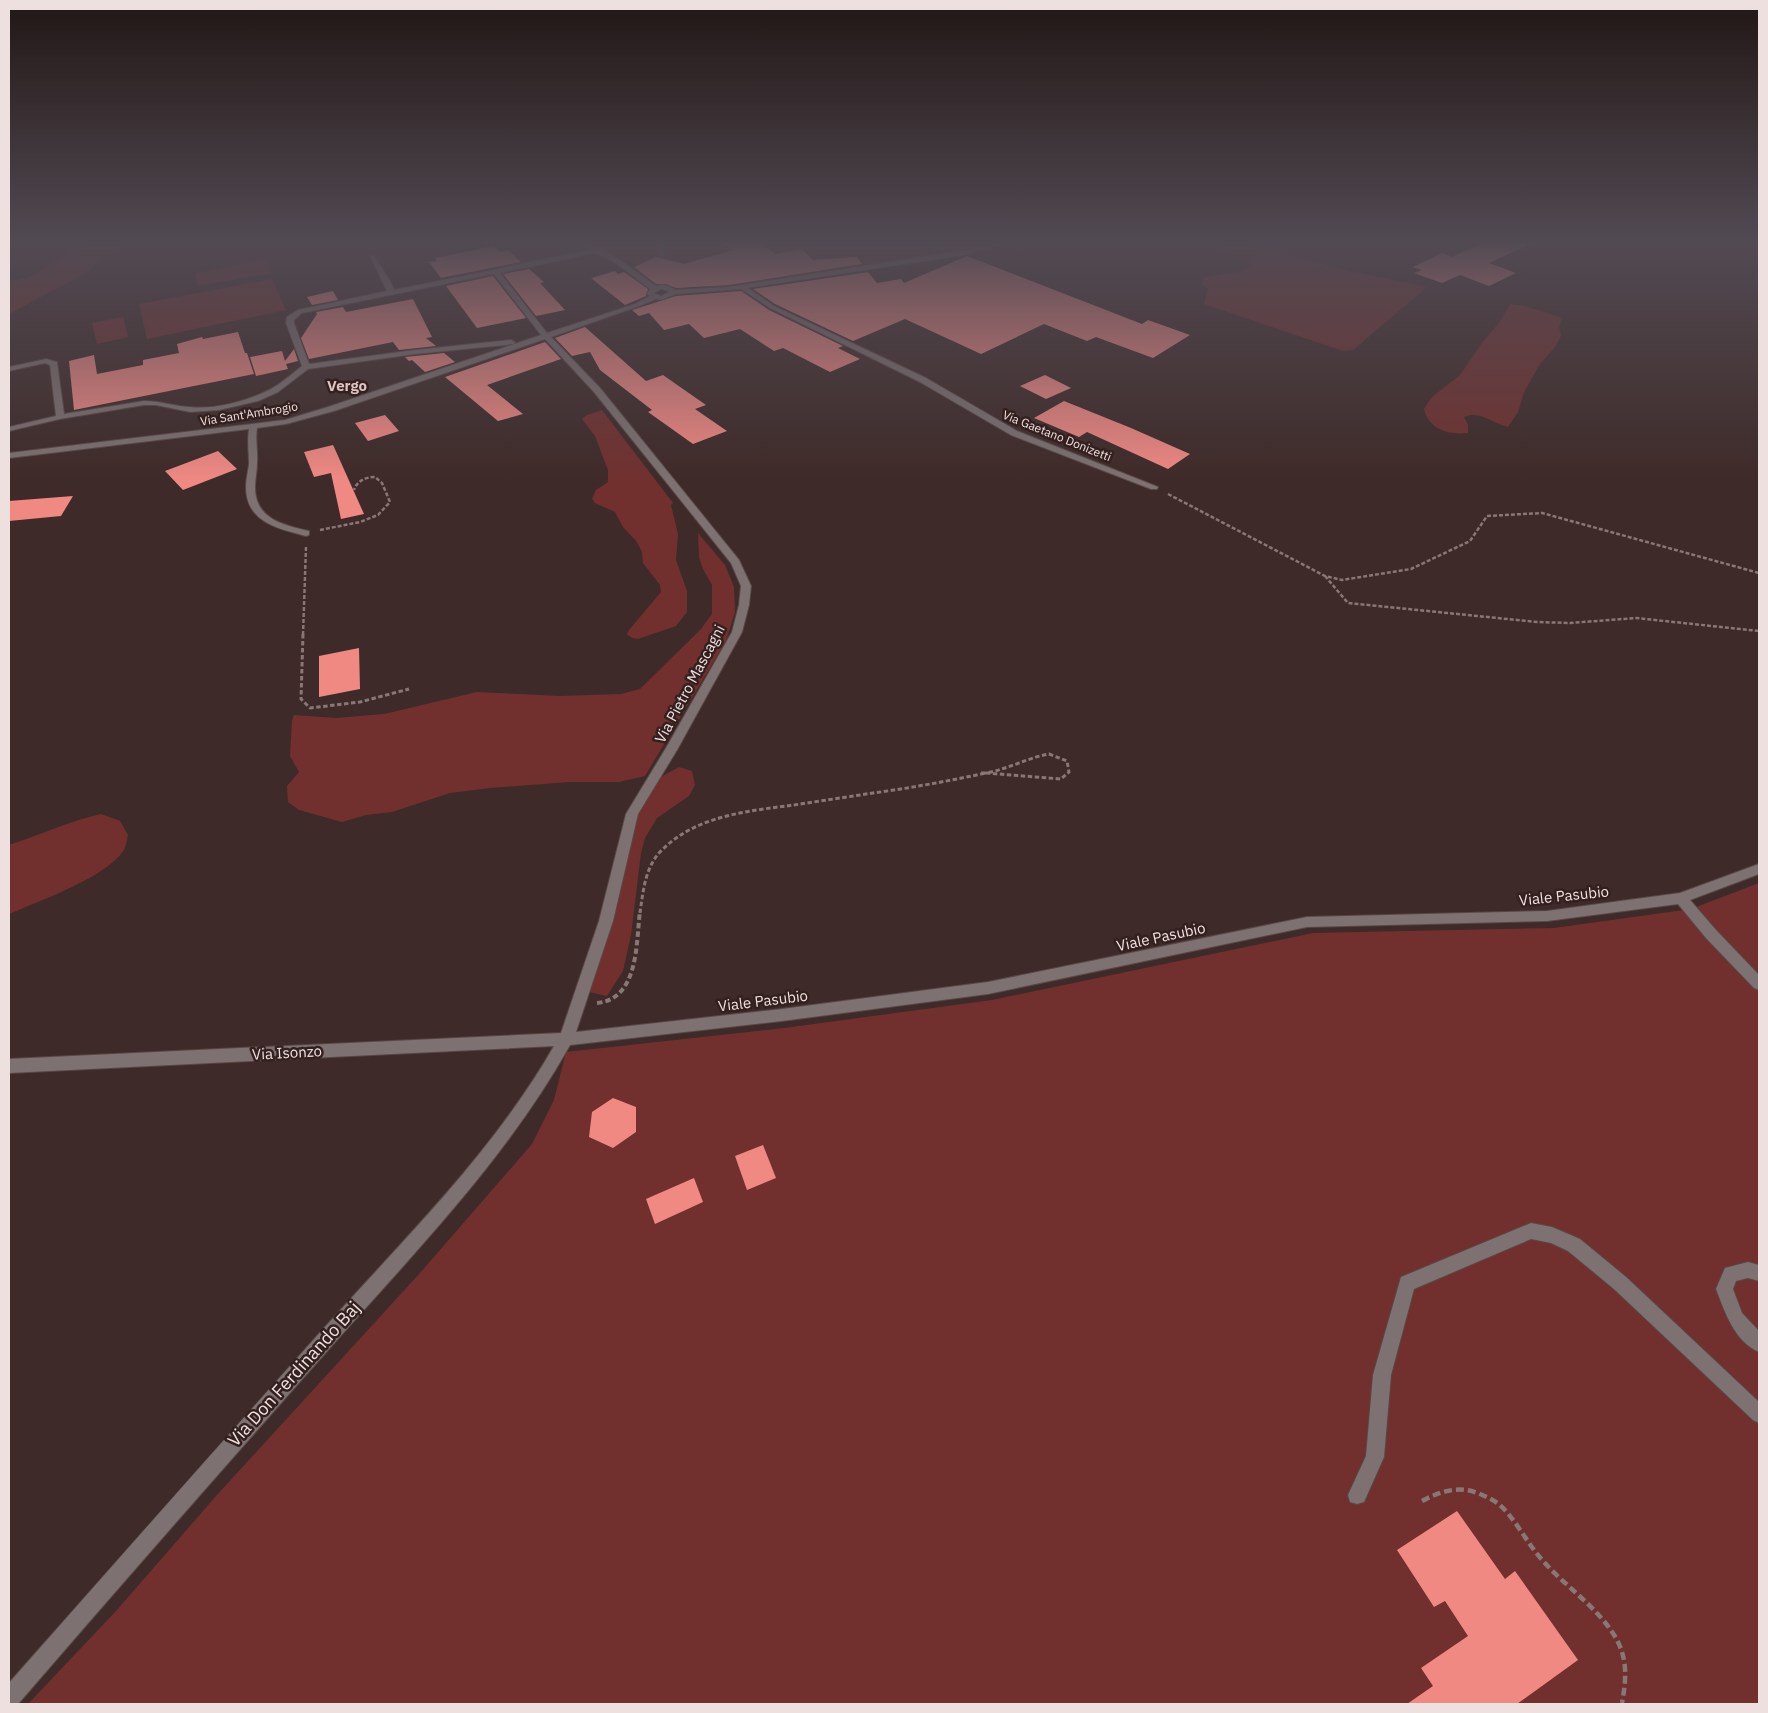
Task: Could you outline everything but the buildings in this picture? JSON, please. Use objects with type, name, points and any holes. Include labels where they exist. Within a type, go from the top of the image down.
[{"type":"street","points":[[290,323],[306,367]]},
{"type":"street","name":"Via Pietro Mascagni","points":[[536,323],[597,390],[736,562],[746,586],[744,605],[733,639],[671,750],[632,814],[606,921],[566,1039]]},
{"type":"street","name":"Via Sant'Ambrogio","points":[[9,456],[286,422],[315,414],[581,323]]},
{"type":"street","name":"Via Gaetano Donizetti","points":[[806,323],[924,380],[1014,433],[1154,487]]},
{"type":"street","points":[[9,429],[60,417],[144,403],[156,403],[190,410],[219,408],[262,396],[275,390],[306,367],[415,352],[501,343],[524,343]]},
{"type":"street","points":[[9,368],[46,361],[54,364],[60,417]]},
{"type":"street","points":[[253,427],[251,436],[254,451],[250,493],[256,513],[274,526],[306,533]]},
{"type":"street","name":"Viale Pasubio","points":[[566,1039],[782,1015],[988,988],[1308,922],[1547,916],[1681,898],[1759,869]]},
{"type":"street","points":[[1681,898],[1711,934],[1759,984]]},
{"type":"street","name":"Via Isonzo","points":[[9,1066],[566,1039]]},
{"type":"street","name":"Via Don Ferdinando Baj","points":[[9,1699],[194,1485],[470,1178],[541,1083],[566,1039]]},
{"type":"street","points":[[1357,1495],[1375,1457],[1382,1376],[1408,1282],[1531,1231],[1552,1235],[1574,1245],[1620,1283],[1759,1414]]},
{"type":"street","points":[[1759,1274],[1748,1270],[1731,1274],[1724,1289],[1736,1319],[1759,1342]]},
{"type":"path","points":[[354,490],[356,484],[363,479],[378,478],[384,484],[390,502],[378,515],[360,522],[306,533],[305,620],[300,680],[301,699],[310,708],[360,702],[410,689]]},
{"type":"path","points":[[1154,487],[1324,576],[1342,580],[1411,569],[1470,540],[1486,516],[1542,513],[1759,573]]},
{"type":"path","points":[[1324,576],[1348,603],[1537,622],[1570,623],[1636,618],[1759,631]]},
{"type":"path","points":[[577,1007],[607,1002],[622,992],[631,976],[645,880],[659,853],[683,833],[701,824],[726,816],[910,788],[981,773],[1004,770],[1030,758],[1049,754],[1066,761],[1069,772],[1061,779],[981,773]]},
{"type":"path","points":[[1422,1501],[1452,1487],[1478,1492],[1496,1502],[1549,1567],[1598,1614],[1615,1636],[1628,1668],[1626,1690],[1622,1703]]},
{"type":"shaded area","points":[[92,323],[124,323],[128,337],[97,344]]},
{"type":"shaded area","points":[[143,323],[224,323],[147,339]]},
{"type":"shaded area","points":[[1260,323],[1385,323],[1353,350],[1343,351]]},
{"type":"shaded area","points":[[1499,323],[1560,323],[1559,327],[1561,336],[1555,347],[1540,364],[1524,392],[1518,412],[1508,427],[1481,416],[1470,415],[1464,417],[1468,425],[1468,433],[1454,433],[1441,430],[1430,422],[1424,409],[1432,397],[1460,375]]},
{"type":"shaded area","points":[[602,410],[673,503],[671,505],[678,534],[676,560],[687,591],[687,612],[676,626],[638,639],[632,638],[627,634],[661,592],[660,585],[643,563],[642,552],[637,542],[623,527],[615,512],[595,503],[592,499],[596,490],[608,482],[608,470],[595,436],[582,419],[587,415]]},
{"type":"shaded area","points":[[698,533],[725,565],[734,587],[735,612],[726,641],[645,776],[619,782],[569,782],[450,793],[392,812],[366,815],[342,822],[299,810],[288,802],[287,786],[299,772],[290,756],[292,720],[294,715],[336,718],[384,714],[477,692],[560,696],[621,694],[640,689],[701,629],[712,614],[712,585],[699,557]]},
{"type":"shaded area","points":[[679,767],[692,771],[695,785],[689,796],[657,818],[645,838],[641,853],[631,935],[623,971],[607,996],[589,992],[636,817],[659,778]]},
{"type":"shaded area","points":[[101,814],[120,821],[128,835],[124,850],[115,860],[88,879],[9,914],[9,845],[66,824]]},
{"type":"shaded area","points":[[1759,883],[1759,1704],[28,1704],[116,1611],[216,1496],[420,1273],[532,1144],[554,1100],[566,1052],[784,1028],[992,1000],[1313,933],[1554,928],[1691,909]]},
{"type":"district","name":"Vergo","points":[[347,386]]}]
